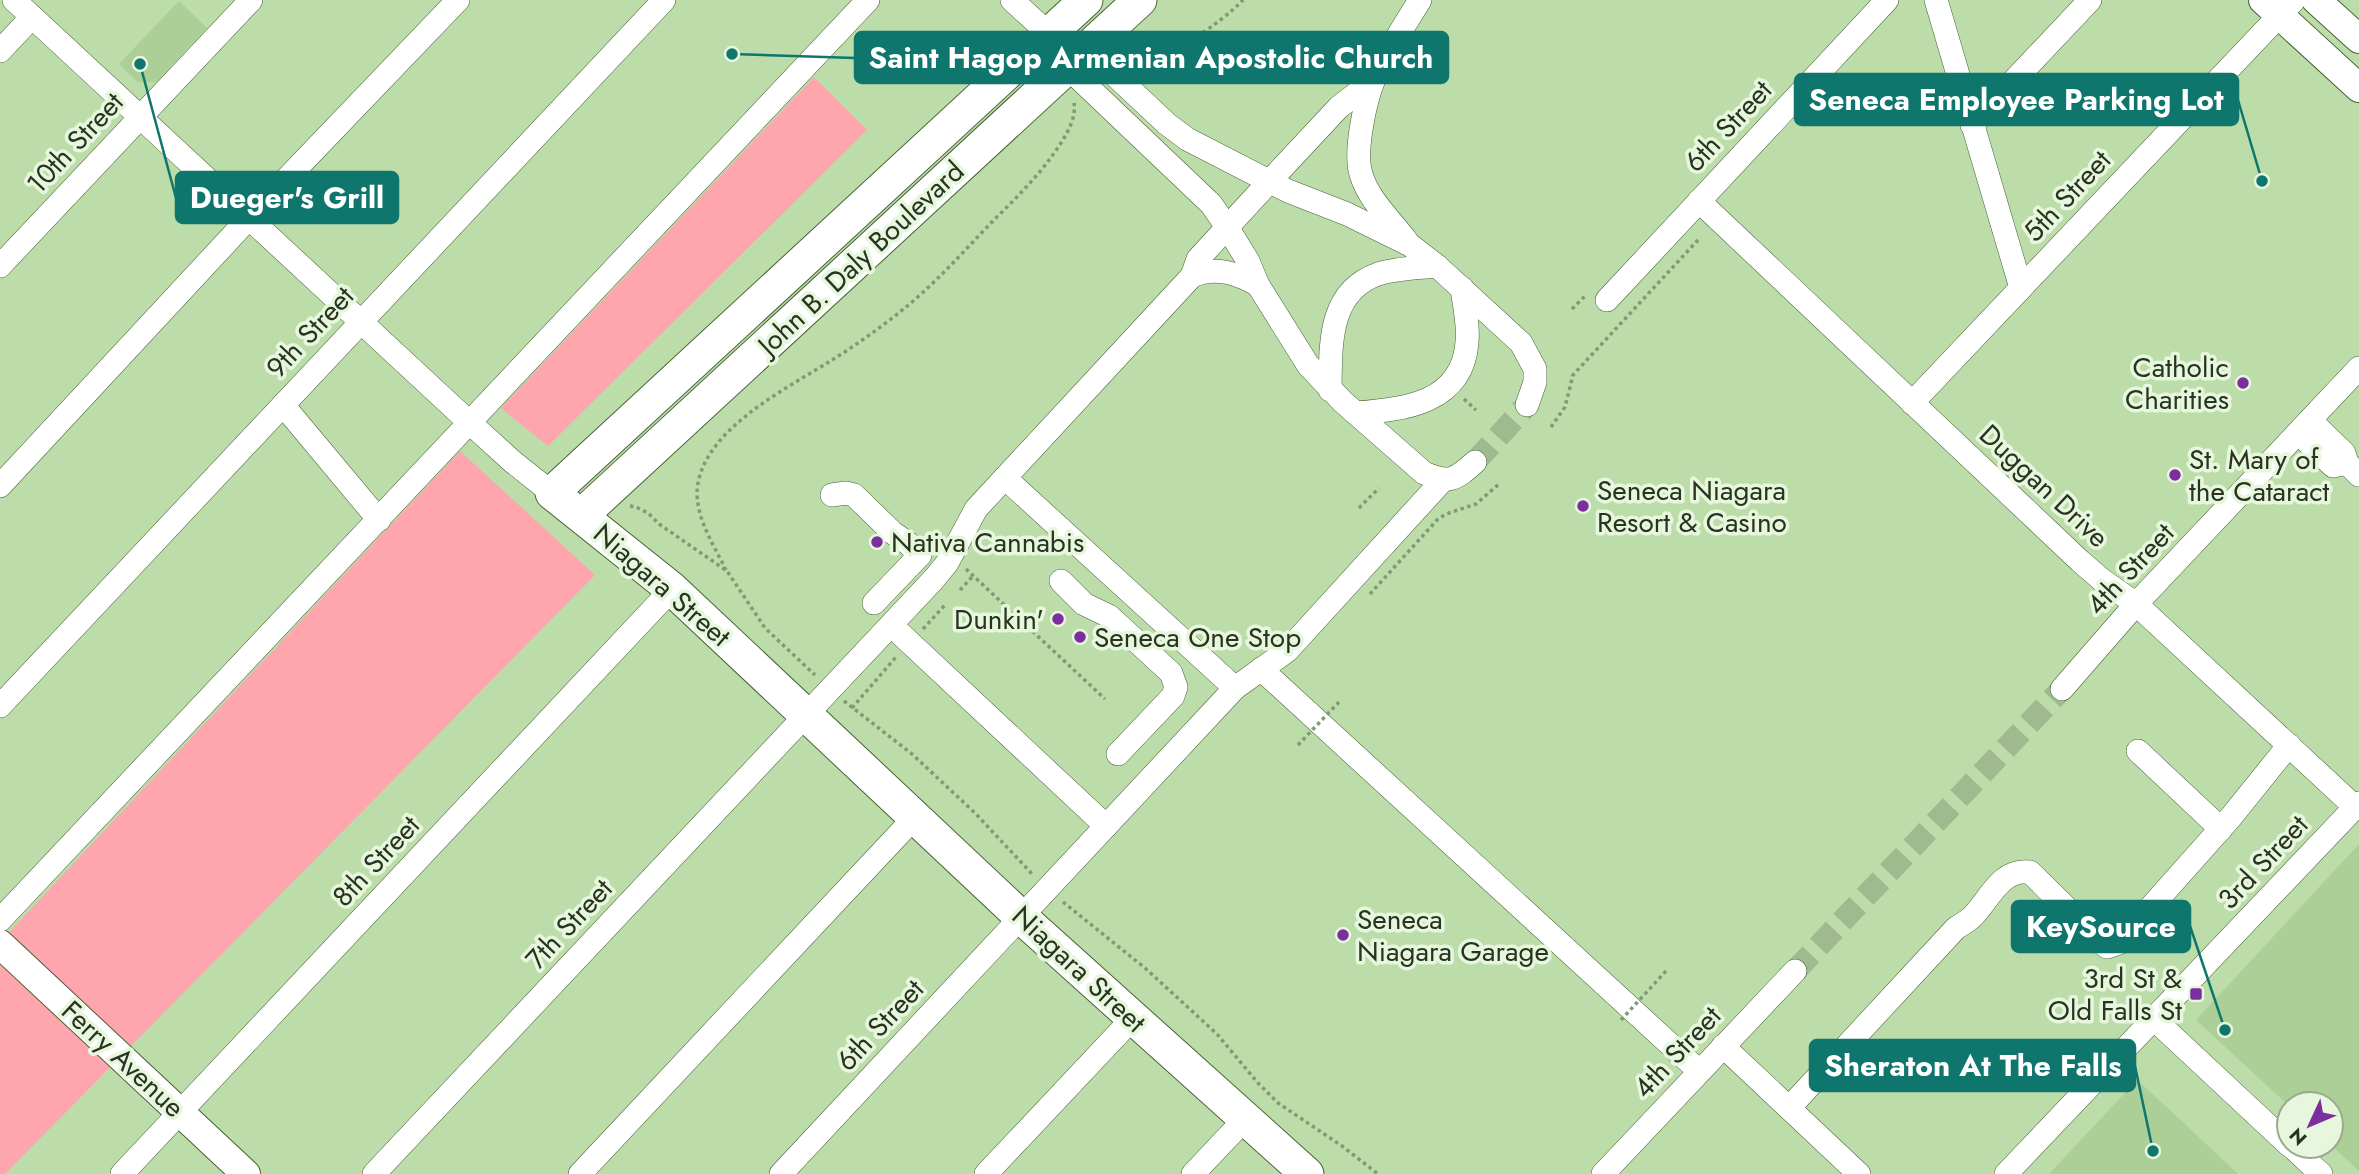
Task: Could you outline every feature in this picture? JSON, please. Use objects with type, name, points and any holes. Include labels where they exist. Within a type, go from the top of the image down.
[{"type":"highway","name":"John B. Daly Boulevard","points":[[552,493],[1086,0]]},
{"type":"highway","name":"John B. Daly Boulevard","points":[[582,515],[1087,66],[1140,0]]},
{"type":"highway","name":"Niagara Street","points":[[552,493],[672,589],[1021,917],[1307,1174]]},
{"type":"main road","points":[[2316,0],[2359,39]]},
{"type":"main road","points":[[2279,5],[2359,88]]},
{"type":"main road","name":"Ferry Avenue","points":[[0,944],[246,1174]]},
{"type":"street","name":"Niagara Street","points":[[14,0],[470,424],[552,493]]},
{"type":"street","name":"10th Street","points":[[0,266],[251,0]]},
{"type":"street","points":[[0,486],[249,218],[458,0]]},
{"type":"street","name":"9th Street","points":[[0,706],[664,0]]},
{"type":"street","points":[[0,919],[868,0]]},
{"type":"street","points":[[1012,0],[1087,66],[1186,139],[1269,182],[1410,245],[1437,266],[1521,343],[1535,369],[1535,382],[1527,405]]},
{"type":"street","points":[[1410,245],[1369,193],[1358,158],[1359,137],[1373,81],[1420,0]]},
{"type":"street","name":"6th Street","points":[[1596,298],[1699,201],[1887,0]]},
{"type":"street","points":[[1936,0],[2021,288]]},
{"type":"street","points":[[1972,125],[2090,0]]},
{"type":"street","name":"5th Street","points":[[1912,403],[2021,288],[2279,5]]},
{"type":"street","points":[[0,51],[32,17]]},
{"type":"street","points":[[1087,66],[1211,204],[1248,261],[1258,285],[1308,365],[1355,414],[1424,473],[1442,481]]},
{"type":"street","name":"7th Street","points":[[374,1174],[891,625],[947,563],[976,509],[1192,276],[1198,260],[1227,227],[1339,107],[1373,81]]},
{"type":"street","name":"Duggan Drive","points":[[1699,201],[2080,561],[2136,604],[2357,805]]},
{"type":"street","points":[[1331,390],[1333,325],[1341,305],[1355,289],[1376,275],[1401,269],[1437,266]]},
{"type":"street","points":[[1192,276],[1221,271],[1258,285]]},
{"type":"street","points":[[1355,414],[1385,412],[1425,402],[1442,392],[1455,378],[1464,362],[1468,341],[1462,288]]},
{"type":"street","name":"4th Street","points":[[2062,689],[2136,604],[2359,368]]},
{"type":"street","points":[[283,405],[379,520]]},
{"type":"street","points":[[2304,426],[2333,466],[2353,469]]},
{"type":"street","name":"6th Street","points":[[781,1174],[1235,688],[1287,650],[1442,481],[1453,479],[1475,462]]},
{"type":"street","points":[[1005,478],[1235,688]]},
{"type":"street","points":[[832,495],[854,495],[892,533],[920,555],[874,603]]},
{"type":"street","points":[[1061,581],[1084,604],[1110,616],[1171,673],[1175,680],[1173,696],[1118,754]]},
{"type":"street","name":"8th Street","points":[[122,1174],[672,589]]},
{"type":"street","points":[[891,625],[1106,826]]},
{"type":"street","points":[[1261,669],[1699,1071]]},
{"type":"street","points":[[1789,1108],[1956,928],[1972,917],[2009,875],[2020,871],[2030,872],[2102,944],[2113,946],[2221,829],[2289,745]]},
{"type":"street","points":[[2138,751],[2221,829]]},
{"type":"street","name":"3rd Street","points":[[2006,1174],[2357,805]]},
{"type":"street","points":[[580,1174],[915,817]]},
{"type":"street","name":"4th Street","points":[[1603,1174],[1795,971]]},
{"type":"street","points":[[986,1174],[1132,1019]]},
{"type":"street","points":[[2154,1019],[2275,1131]]},
{"type":"street","points":[[1723,1046],[1859,1174]]},
{"type":"street","points":[[1193,1174],[1244,1119]]},
{"type":"street","points":[[2306,1160],[2321,1174]]},
{"type":"path","points":[[811,671],[765,628],[727,572],[700,514],[696,496],[705,461],[714,448],[743,420],[851,348],[912,302],[938,278],[1053,155],[1072,120],[1087,66],[1130,57],[1139,58],[1179,46],[1226,17],[1243,0]]},
{"type":"path","points":[[1551,427],[1565,407],[1573,375],[1698,240]]},
{"type":"path","points":[[1572,309],[1596,298]]},
{"type":"path","points":[[1460,395],[1476,410]]},
{"type":"path","points":[[1363,601],[1438,519],[1476,504],[1499,484]]},
{"type":"path","points":[[1359,508],[1379,488]]},
{"type":"path","points":[[636,506],[727,572]]},
{"type":"path","points":[[965,567],[1104,699]]},
{"type":"path","points":[[960,590],[973,575]]},
{"type":"path","points":[[917,636],[945,606]]},
{"type":"path","points":[[852,709],[901,652]]},
{"type":"path","points":[[844,701],[912,754],[975,813],[1031,873]]},
{"type":"path","points":[[1298,745],[1339,702]]},
{"type":"path","points":[[1063,903],[1144,968],[1217,1034],[1278,1103],[1378,1174]]},
{"type":"path","points":[[1621,1020],[1666,971]]},
{"type":"shaded area","points":[[179,1],[207,28],[156,82],[138,82],[119,64]]},
{"type":"shaded area","points":[[814,77],[867,130],[548,446],[501,408]]},
{"type":"shaded area","points":[[460,451],[595,575],[5,1174],[0,1174],[0,942]]},
{"type":"shaded area","points":[[2359,844],[2359,1171],[2345,1158],[2345,1090],[2275,1090],[2275,1093],[2196,1020]]},
{"type":"shaded area","points":[[2137,1080],[2171,1111],[2238,1174],[2049,1174]]},
{"type":"tunnel","points":[[1475,462],[1527,405]]},
{"type":"tunnel","points":[[1795,971],[2062,689]]},
{"type":"place","name":"Saint Hagop Armenian Apostolic Church","points":[[732,54]]},
{"type":"place","name":"Dueger's Grill","points":[[140,64]]},
{"type":"place","name":"Seneca Employee Parking Lot","points":[[2262,181]]},
{"type":"place","name":"Catholic Charities","points":[[2243,383]]},
{"type":"place","name":"St. Mary of the Cataract","points":[[2175,475]]},
{"type":"place","name":"Seneca Niagara Resort & Casino","points":[[1583,506]]},
{"type":"place","name":"Nativa Cannabis","points":[[877,542]]},
{"type":"place","name":"Dunkin'","points":[[1058,619]]},
{"type":"place","name":"Seneca One Stop","points":[[1080,637]]},
{"type":"place","name":"Seneca Niagara Garage","points":[[1343,935]]},
{"type":"place","name":"3rd St & Old Falls St","points":[[2196,994]]},
{"type":"place","name":"KeySource","points":[[2225,1030]]},
{"type":"place","name":"Sheraton At The Falls","points":[[2153,1151]]}]
